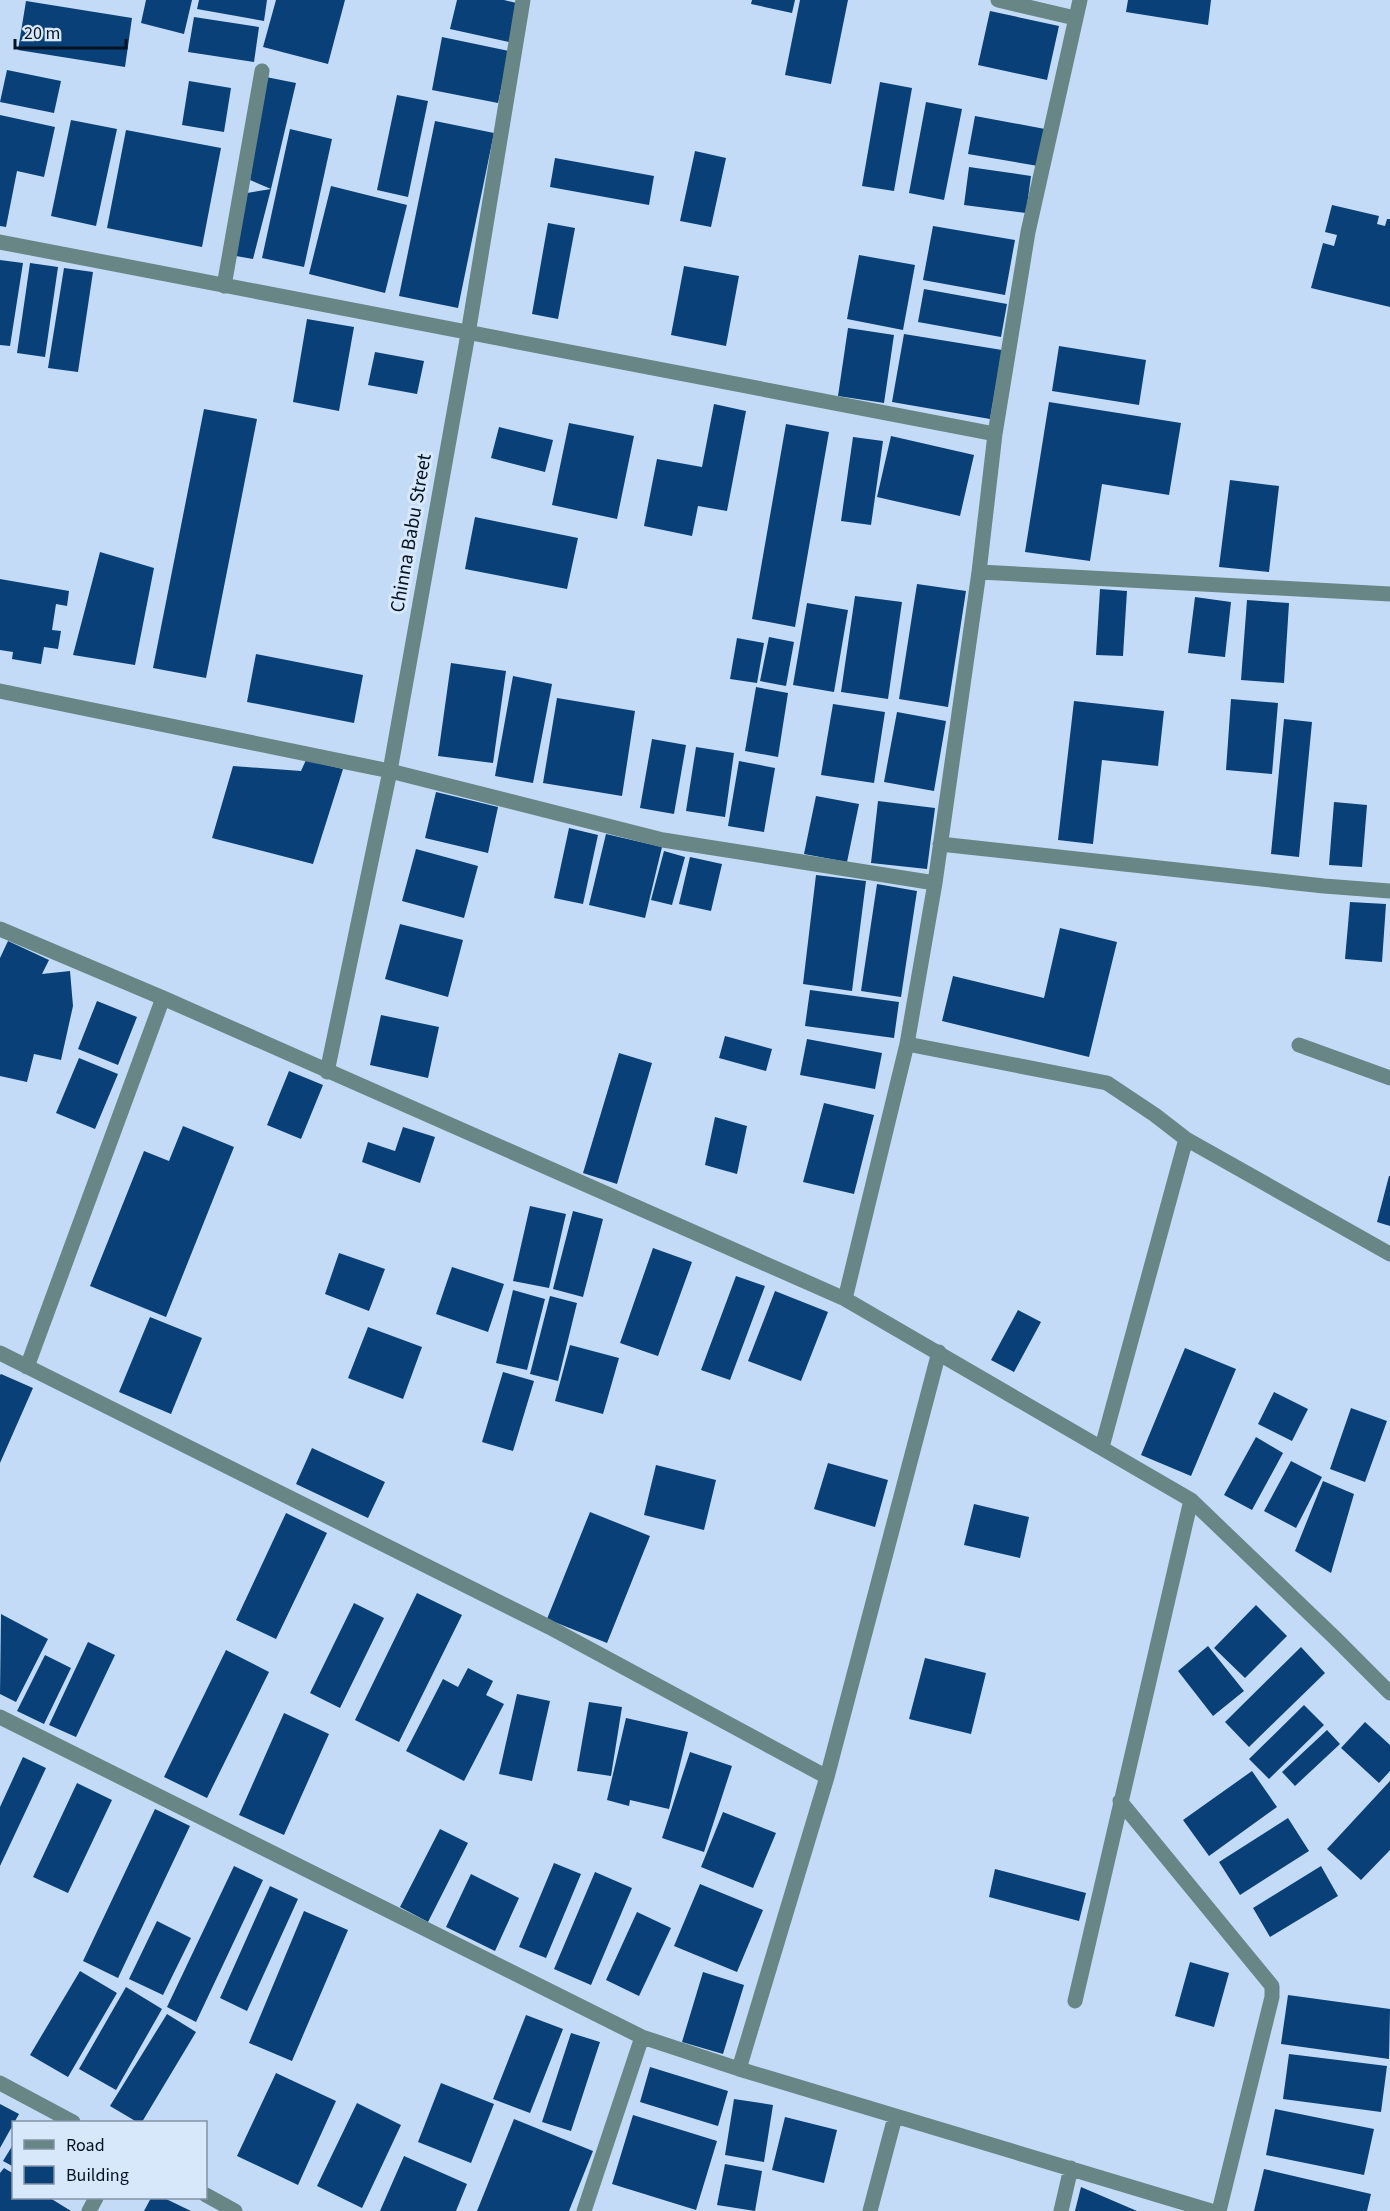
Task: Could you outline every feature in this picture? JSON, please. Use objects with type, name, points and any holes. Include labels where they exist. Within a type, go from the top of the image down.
[{"type":"street","name":"Chinna Babu Street","points":[[327,1072],[390,771],[468,334],[523,0]]},
{"type":"street","points":[[998,0],[1075,18]]},
{"type":"street","points":[[845,1299],[907,1044],[940,844],[979,572],[994,434],[1028,232],[1080,0]]},
{"type":"street","points":[[224,286],[262,71]]},
{"type":"street","points":[[0,242],[994,434]]},
{"type":"street","points":[[979,572],[1390,594]]},
{"type":"street","points":[[0,691],[390,771],[663,840],[934,883]]},
{"type":"street","points":[[940,844],[1313,885],[1390,891]]},
{"type":"street","points":[[0,929],[163,998],[845,1299],[1191,1500],[1390,1693]]},
{"type":"street","points":[[27,1367],[163,998]]},
{"type":"street","points":[[907,1044],[1107,1083],[1186,1139],[1390,1254]]},
{"type":"street","points":[[1299,1045],[1390,1078]]},
{"type":"street","points":[[1102,1447],[1186,1139]]},
{"type":"street","points":[[739,2069],[827,1778],[939,1352]]},
{"type":"street","points":[[0,1353],[549,1626],[827,1778]]},
{"type":"street","points":[[1075,2001],[1191,1500]]},
{"type":"street","points":[[0,1717],[642,2037],[895,2117],[1211,2211]]},
{"type":"street","points":[[1120,1801],[1272,1986],[1272,1997],[1219,2211]]},
{"type":"street","points":[[584,2211],[642,2037]]},
{"type":"street","points":[[0,2083],[71,2121]]},
{"type":"street","points":[[870,2211],[895,2117]]},
{"type":"street","points":[[1061,2211],[1071,2168]]},
{"type":"street","points":[[207,2196],[235,2211]]},
{"type":"building","points":[[146,0],[192,0],[184,34],[141,23]]},
{"type":"building","points":[[199,0],[267,0],[264,21],[197,9]]},
{"type":"building","points":[[276,0],[345,0],[328,64],[263,47]]},
{"type":"building","points":[[457,0],[504,0],[521,4],[513,43],[450,29]]},
{"type":"building","points":[[752,0],[795,0],[792,13],[751,4]]},
{"type":"building","points":[[800,0],[848,0],[831,84],[785,75]]},
{"type":"building","points":[[1128,0],[1211,0],[1208,25],[1126,12]]},
{"type":"building","points":[[26,1],[132,18],[125,67],[18,50]]},
{"type":"building","points":[[990,11],[1059,26],[1047,80],[978,65]]},
{"type":"building","points":[[194,17],[259,27],[254,62],[188,52]]},
{"type":"building","points":[[442,37],[509,51],[498,103],[432,90]]},
{"type":"building","points":[[7,70],[61,81],[54,113],[0,102]]},
{"type":"building","points":[[266,77],[296,83],[271,189],[250,180]]},
{"type":"building","points":[[189,81],[231,88],[224,132],[182,125]]},
{"type":"building","points":[[880,82],[912,88],[894,191],[862,186]]},
{"type":"building","points":[[397,95],[428,101],[408,197],[377,190]]},
{"type":"building","points":[[926,102],[962,109],[944,200],[909,193]]},
{"type":"building","points":[[0,115],[55,127],[44,177],[17,171],[6,227],[0,226]]},
{"type":"building","points":[[975,116],[1045,129],[1038,166],[968,154]]},
{"type":"building","points":[[71,120],[117,129],[96,226],[51,216]]},
{"type":"building","points":[[435,121],[494,133],[458,308],[399,296]]},
{"type":"building","points":[[290,129],[332,139],[304,267],[262,258]]},
{"type":"building","points":[[126,130],[221,148],[202,247],[107,228]]},
{"type":"building","points":[[695,151],[726,158],[711,227],[680,221]]},
{"type":"building","points":[[555,158],[654,176],[649,205],[550,187]]},
{"type":"building","points":[[969,167],[1031,176],[1026,213],[964,205]]},
{"type":"building","points":[[331,186],[407,205],[385,293],[309,274]]},
{"type":"building","points":[[271,189],[253,259],[236,256],[247,193]]},
{"type":"building","points":[[1332,205],[1379,216],[1377,224],[1385,226],[1387,219],[1390,219],[1390,307],[1311,288],[1323,243],[1334,246],[1337,235],[1325,232]]},
{"type":"building","points":[[548,223],[575,228],[558,319],[532,314]]},
{"type":"building","points":[[933,226],[1015,240],[1005,295],[923,280]]},
{"type":"building","points":[[859,255],[915,265],[903,330],[847,319]]},
{"type":"building","points":[[0,260],[23,263],[10,346],[0,345]]},
{"type":"building","points":[[30,263],[58,267],[45,357],[17,353]]},
{"type":"building","points":[[684,266],[739,276],[726,346],[671,335]]},
{"type":"building","points":[[64,268],[93,272],[78,372],[48,368]]},
{"type":"building","points":[[924,289],[1007,304],[1001,337],[918,322]]},
{"type":"building","points":[[307,319],[354,327],[339,411],[293,402]]},
{"type":"building","points":[[848,328],[894,335],[884,403],[838,396]]},
{"type":"building","points":[[904,334],[1002,350],[990,419],[892,402]]},
{"type":"building","points":[[1059,346],[1146,360],[1139,405],[1052,391]]},
{"type":"building","points":[[375,352],[424,361],[417,394],[368,385]]},
{"type":"building","points":[[1049,402],[1181,423],[1169,495],[1102,484],[1090,561],[1025,552]]},
{"type":"building","points":[[714,404],[746,411],[727,511],[698,506],[692,536],[644,526],[657,459],[702,467]]},
{"type":"building","points":[[204,409],[257,419],[206,678],[153,668]]},
{"type":"building","points":[[569,423],[634,436],[617,519],[552,505]]},
{"type":"building","points":[[786,424],[829,432],[795,627],[752,619]]},
{"type":"building","points":[[499,427],[553,440],[545,472],[491,458]]},
{"type":"building","points":[[891,436],[974,455],[960,516],[877,497]]},
{"type":"building","points":[[853,437],[883,441],[871,525],[841,521]]},
{"type":"building","points":[[1230,480],[1279,486],[1269,572],[1219,567]]},
{"type":"building","points":[[475,517],[578,538],[567,589],[465,569]]},
{"type":"building","points":[[100,552],[154,568],[135,665],[73,655]]},
{"type":"building","points":[[0,579],[69,591],[67,606],[56,604],[52,630],[61,631],[58,649],[44,647],[41,664],[12,659],[13,652],[0,650]]},
{"type":"building","points":[[917,584],[966,591],[948,707],[899,699]]},
{"type":"building","points":[[1100,589],[1127,591],[1123,656],[1096,655]]},
{"type":"building","points":[[855,596],[902,602],[888,699],[841,692]]},
{"type":"building","points":[[1195,597],[1231,602],[1225,657],[1188,653]]},
{"type":"building","points":[[1247,600],[1289,603],[1284,683],[1241,680]]},
{"type":"building","points":[[807,603],[848,610],[834,692],[793,685]]},
{"type":"building","points":[[769,637],[794,642],[786,686],[760,681]]},
{"type":"building","points":[[737,638],[764,643],[757,683],[730,679]]},
{"type":"building","points":[[256,654],[363,675],[354,723],[247,702]]},
{"type":"building","points":[[451,663],[506,671],[493,763],[438,756]]},
{"type":"building","points":[[513,676],[552,684],[533,783],[495,776]]},
{"type":"building","points":[[756,687],[788,693],[778,757],[745,751]]},
{"type":"building","points":[[557,698],[635,711],[622,796],[543,783]]},
{"type":"building","points":[[1231,699],[1278,703],[1272,774],[1226,770]]},
{"type":"building","points":[[1074,701],[1164,711],[1158,766],[1102,760],[1093,844],[1058,840]]},
{"type":"building","points":[[833,704],[885,712],[874,783],[821,775]]},
{"type":"building","points":[[897,712],[946,721],[934,791],[884,782]]},
{"type":"building","points":[[1284,719],[1312,722],[1299,857],[1271,854]]},
{"type":"building","points":[[652,739],[686,745],[674,814],[640,808]]},
{"type":"building","points":[[696,747],[734,753],[725,817],[686,811]]},
{"type":"building","points":[[306,760],[343,769],[313,864],[212,838],[233,766],[301,771]]},
{"type":"building","points":[[739,761],[775,768],[764,832],[728,826]]},
{"type":"building","points":[[436,792],[498,807],[488,853],[425,838]]},
{"type":"building","points":[[816,796],[859,804],[847,862],[804,854]]},
{"type":"building","points":[[878,801],[935,808],[927,869],[871,863]]},
{"type":"building","points":[[1334,802],[1367,805],[1362,867],[1329,865]]},
{"type":"building","points":[[569,828],[598,835],[583,904],[554,898]]},
{"type":"building","points":[[606,834],[662,847],[645,918],[589,905]]},
{"type":"building","points":[[416,849],[478,866],[464,918],[402,901]]},
{"type":"building","points":[[664,851],[685,857],[672,905],[651,900]]},
{"type":"building","points":[[690,857],[722,864],[711,911],[679,904]]},
{"type":"building","points":[[816,875],[866,881],[852,991],[803,984]]},
{"type":"building","points":[[877,884],[917,891],[901,997],[861,991]]},
{"type":"building","points":[[1350,902],[1386,904],[1382,962],[1345,959]]},
{"type":"building","points":[[400,924],[463,940],[448,997],[385,979]]},
{"type":"building","points":[[1060,928],[1117,942],[1089,1057],[942,1021],[953,976],[1044,998]]},
{"type":"building","points":[[8,941],[49,960],[42,974],[70,971],[73,1006],[61,1060],[34,1054],[27,1082],[0,1076],[0,958]]},
{"type":"building","points":[[810,990],[899,1002],[894,1038],[805,1026]]},
{"type":"building","points":[[97,1001],[137,1017],[118,1065],[78,1049]]},
{"type":"building","points":[[381,1015],[439,1027],[428,1078],[370,1065]]},
{"type":"building","points":[[725,1036],[772,1049],[766,1071],[719,1058]]},
{"type":"building","points":[[807,1039],[882,1053],[875,1089],[800,1075]]},
{"type":"building","points":[[619,1053],[652,1063],[617,1184],[583,1173]]},
{"type":"building","points":[[79,1058],[118,1074],[95,1129],[56,1113]]},
{"type":"building","points":[[289,1071],[323,1085],[301,1139],[267,1125]]},
{"type":"building","points":[[824,1103],[874,1115],[854,1194],[803,1182]]},
{"type":"building","points":[[715,1117],[747,1126],[737,1174],[705,1165]]},
{"type":"building","points":[[183,1126],[234,1147],[166,1317],[90,1286],[144,1151],[169,1161]]},
{"type":"building","points":[[403,1127],[435,1137],[420,1183],[362,1162],[368,1142],[395,1151]]},
{"type":"building","points":[[1390,1176],[1390,1226],[1377,1222]]},
{"type":"building","points":[[530,1206],[566,1214],[549,1288],[513,1281]]},
{"type":"building","points":[[573,1211],[603,1219],[583,1297],[553,1289]]},
{"type":"building","points":[[653,1248],[692,1262],[658,1356],[620,1343]]},
{"type":"building","points":[[339,1253],[385,1269],[369,1311],[325,1294]]},
{"type":"building","points":[[452,1267],[504,1284],[488,1332],[436,1314]]},
{"type":"building","points":[[736,1276],[765,1286],[730,1380],[701,1370]]},
{"type":"building","points":[[513,1290],[545,1299],[527,1370],[496,1363]]},
{"type":"building","points":[[775,1291],[828,1312],[801,1381],[748,1361]]},
{"type":"building","points":[[550,1296],[577,1303],[558,1381],[530,1374]]},
{"type":"building","points":[[1018,1310],[1041,1322],[1014,1372],[991,1360]]},
{"type":"building","points":[[150,1317],[202,1338],[171,1414],[119,1392]]},
{"type":"building","points":[[368,1327],[422,1347],[403,1399],[348,1378]]},
{"type":"building","points":[[570,1345],[619,1358],[603,1414],[555,1401]]},
{"type":"building","points":[[1185,1348],[1236,1369],[1191,1476],[1141,1455]]},
{"type":"building","points":[[503,1372],[534,1381],[513,1451],[482,1442]]},
{"type":"building","points":[[0,1375],[33,1388],[0,1463]]},
{"type":"building","points":[[1274,1392],[1308,1409],[1292,1441],[1258,1424]]},
{"type":"building","points":[[1351,1408],[1387,1421],[1365,1482],[1330,1469]]},
{"type":"building","points":[[1256,1437],[1283,1453],[1252,1510],[1224,1495]]},
{"type":"building","points":[[312,1448],[385,1482],[368,1518],[296,1484]]},
{"type":"building","points":[[1291,1461],[1322,1477],[1296,1528],[1264,1511]]},
{"type":"building","points":[[828,1463],[888,1480],[875,1527],[814,1509]]},
{"type":"building","points":[[656,1465],[716,1480],[704,1530],[644,1515]]},
{"type":"building","points":[[1323,1481],[1354,1494],[1331,1573],[1295,1551]]},
{"type":"building","points":[[974,1504],[1029,1517],[1020,1558],[964,1545]]},
{"type":"building","points":[[590,1512],[650,1536],[607,1643],[547,1619]]},
{"type":"building","points":[[286,1513],[327,1533],[276,1639],[236,1620]]},
{"type":"building","points":[[417,1593],[462,1615],[399,1742],[355,1720]]},
{"type":"building","points":[[354,1603],[384,1618],[340,1708],[310,1693]]},
{"type":"building","points":[[1256,1605],[1287,1636],[1245,1678],[1214,1648]]},
{"type":"building","points":[[1,1614],[48,1639],[16,1702],[0,1694]]},
{"type":"building","points":[[88,1642],[115,1655],[76,1737],[49,1725]]},
{"type":"building","points":[[1208,1646],[1244,1691],[1213,1716],[1178,1671]]},
{"type":"building","points":[[1301,1647],[1325,1673],[1249,1747],[1225,1722]]},
{"type":"building","points":[[226,1650],[269,1672],[207,1798],[164,1777]]},
{"type":"building","points":[[45,1655],[71,1668],[44,1724],[17,1711]]},
{"type":"building","points":[[925,1658],[986,1673],[971,1734],[909,1719]]},
{"type":"building","points":[[468,1668],[493,1681],[486,1695],[504,1704],[464,1781],[406,1751],[443,1679],[458,1687]]},
{"type":"building","points":[[517,1694],[550,1701],[532,1781],[499,1774]]},
{"type":"building","points":[[589,1702],[622,1707],[611,1776],[577,1771]]},
{"type":"building","points":[[1304,1705],[1324,1725],[1269,1779],[1249,1759]]},
{"type":"building","points":[[284,1713],[329,1734],[284,1835],[239,1815]]},
{"type":"building","points":[[626,1718],[688,1732],[669,1809],[630,1800],[629,1806],[607,1800]]},
{"type":"building","points":[[1365,1722],[1390,1745],[1390,1771],[1379,1783],[1341,1748]]},
{"type":"building","points":[[1327,1730],[1340,1744],[1295,1786],[1282,1772]]},
{"type":"building","points":[[690,1752],[732,1766],[704,1852],[662,1838]]},
{"type":"building","points":[[23,1757],[46,1768],[0,1866],[0,1807]]},
{"type":"building","points":[[1252,1771],[1277,1807],[1209,1856],[1183,1820]]},
{"type":"building","points":[[1390,1781],[1390,1850],[1361,1880],[1327,1849]]},
{"type":"building","points":[[77,1783],[112,1800],[68,1893],[33,1877]]},
{"type":"building","points":[[155,1809],[190,1826],[118,1978],[83,1961]]},
{"type":"building","points":[[723,1812],[776,1833],[753,1888],[701,1867]]},
{"type":"building","points":[[1288,1818],[1309,1851],[1240,1895],[1219,1862]]},
{"type":"building","points":[[440,1829],[468,1843],[428,1922],[400,1907]]},
{"type":"building","points":[[554,1863],[581,1874],[546,1958],[519,1947]]},
{"type":"building","points":[[234,1866],[263,1880],[196,2022],[167,2007]]},
{"type":"building","points":[[1321,1866],[1338,1896],[1270,1937],[1253,1908]]},
{"type":"building","points":[[995,1869],[1086,1893],[1079,1921],[989,1897]]},
{"type":"building","points":[[595,1872],[632,1888],[591,1985],[554,1969]]},
{"type":"building","points":[[471,1874],[519,1898],[495,1951],[446,1927]]},
{"type":"building","points":[[700,1884],[763,1910],[737,1972],[674,1946]]},
{"type":"building","points":[[270,1886],[298,1899],[247,2011],[220,1998]]},
{"type":"building","points":[[304,1911],[348,1930],[292,2061],[249,2043]]},
{"type":"building","points":[[637,1912],[671,1928],[639,1996],[606,1980]]},
{"type":"building","points":[[157,1921],[191,1938],[163,1995],[129,1979]]},
{"type":"building","points":[[1190,1962],[1229,1973],[1214,2027],[1175,2016]]},
{"type":"building","points":[[80,1971],[117,1993],[68,2077],[30,2055]]},
{"type":"building","points":[[703,1972],[744,1985],[723,2054],[682,2042]]},
{"type":"building","points":[[126,1987],[162,2009],[116,2090],[79,2069]]},
{"type":"building","points":[[1288,1995],[1390,2009],[1389,2059],[1281,2044]]},
{"type":"building","points":[[167,2014],[196,2032],[143,2121],[135,2121],[110,2106]]},
{"type":"building","points":[[526,2015],[563,2029],[530,2113],[493,2099]]},
{"type":"building","points":[[571,2033],[600,2042],[571,2131],[542,2122]]},
{"type":"building","points":[[1289,2054],[1387,2066],[1381,2112],[1283,2099]]},
{"type":"building","points":[[650,2067],[728,2091],[718,2126],[640,2102]]},
{"type":"building","points":[[276,2073],[336,2101],[298,2185],[237,2156]]},
{"type":"building","points":[[441,2083],[494,2104],[471,2163],[418,2142]]},
{"type":"building","points":[[734,2099],[773,2105],[764,2162],[725,2155]]},
{"type":"building","points":[[357,2103],[401,2125],[362,2208],[317,2186]]},
{"type":"building","points":[[0,2104],[19,2114],[15,2121],[12,2121],[12,2127],[0,2148]]},
{"type":"building","points":[[1275,2109],[1374,2129],[1364,2175],[1266,2155]]},
{"type":"building","points":[[633,2115],[717,2141],[696,2210],[612,2184]]},
{"type":"building","points":[[785,2117],[837,2130],[824,2183],[772,2170]]},
{"type":"building","points":[[514,2119],[593,2151],[569,2211],[477,2211]]},
{"type":"building","points":[[12,2146],[12,2166],[3,2161]]},
{"type":"building","points":[[404,2156],[467,2184],[456,2211],[380,2211]]},
{"type":"building","points":[[725,2164],[762,2171],[755,2211],[717,2205]]},
{"type":"building","points":[[4,2168],[12,2173],[12,2199],[52,2199],[71,2211],[0,2211],[0,2173]]},
{"type":"building","points":[[1264,2169],[1371,2194],[1367,2211],[1254,2211]]},
{"type":"building","points":[[1081,2187],[1137,2211],[1075,2211]]},
{"type":"building","points":[[150,2199],[166,2199],[191,2211],[144,2211]]}]
